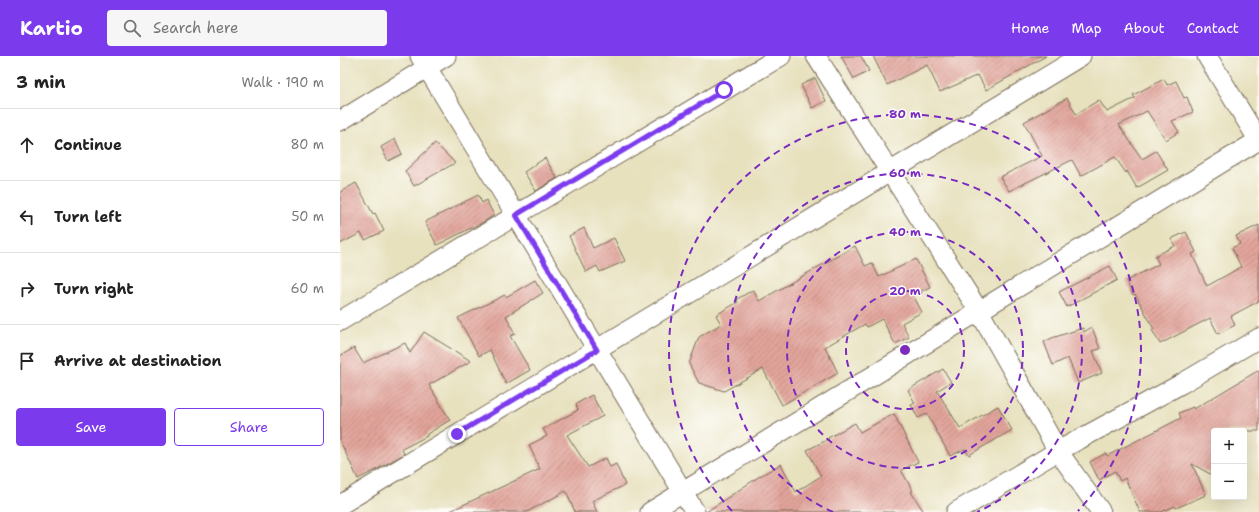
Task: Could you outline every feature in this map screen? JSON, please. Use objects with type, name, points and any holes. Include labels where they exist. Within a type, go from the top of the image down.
[{"type":"street","points":[[340,122],[423,62],[446,56]]},
{"type":"street","points":[[340,321],[780,56]]},
{"type":"street","points":[[816,56],[979,311],[1058,451],[1101,512]]},
{"type":"street","points":[[340,505],[1080,56]]},
{"type":"street","points":[[650,512],[1259,140],[1207,56]]},
{"type":"street","points":[[423,62],[695,512]]},
{"type":"street","points":[[956,512],[1058,451],[1181,384],[1259,338]]},
{"type":"building","points":[[841,56],[861,56],[869,71],[854,79]]},
{"type":"building","points":[[873,56],[1046,56],[986,90],[978,75],[940,92],[927,65],[887,85]]},
{"type":"building","points":[[815,78],[826,101],[812,108],[801,85]]},
{"type":"building","points":[[1164,79],[1167,85],[1176,81],[1184,98],[1187,97],[1193,112],[1172,121],[1179,132],[1166,140],[1147,111],[1119,125],[1142,159],[1156,151],[1168,170],[1137,188],[1127,171],[1126,173],[1115,157],[1081,176],[1072,160],[1009,191],[1000,177],[1042,156],[1024,122],[1067,98],[1076,114],[1099,100],[1107,112],[1135,98],[1133,95]]},
{"type":"building","points":[[395,139],[402,154],[388,161],[381,147]]},
{"type":"building","points":[[435,143],[455,163],[414,186],[405,171]]},
{"type":"building","points":[[545,158],[557,178],[536,191],[524,172]]},
{"type":"building","points":[[356,183],[373,214],[375,213],[384,231],[365,240],[361,233],[340,244],[340,192]]},
{"type":"building","points":[[478,195],[482,203],[486,200],[494,215],[477,226],[437,245],[425,222]]},
{"type":"building","points":[[1259,225],[1259,301],[1231,316],[1235,325],[1218,334],[1210,318],[1160,344],[1152,330],[1154,329],[1135,294],[1133,295],[1126,281],[1159,264],[1155,256],[1175,246],[1171,239],[1186,232],[1196,252],[1192,254],[1207,286],[1241,267],[1232,248],[1240,244],[1236,236]]},
{"type":"building","points":[[584,228],[593,248],[614,238],[625,261],[600,272],[597,266],[586,272],[569,236]]},
{"type":"building","points":[[855,246],[865,266],[872,263],[879,277],[916,259],[930,287],[913,295],[922,312],[902,323],[909,337],[895,344],[882,319],[867,327],[865,324],[825,347],[838,373],[782,405],[763,369],[724,391],[699,383],[689,364],[699,337],[721,324],[716,315],[738,302],[737,299],[753,290],[759,301]]},
{"type":"building","points":[[1110,266],[1117,280],[1067,307],[1059,292]]},
{"type":"building","points":[[535,280],[543,293],[506,316],[515,334],[510,336],[530,370],[506,384],[490,350],[479,356],[458,318],[505,295],[506,297]]},
{"type":"building","points":[[1092,327],[1100,349],[1093,351],[1102,373],[1078,383],[1068,358],[1053,365],[1044,342],[1083,328],[1084,332]]},
{"type":"building","points":[[424,332],[471,361],[429,385],[450,420],[427,434],[427,436],[402,449],[404,454],[358,479],[340,441],[340,356],[354,348],[363,363],[405,343],[410,353]]},
{"type":"building","points":[[943,369],[951,382],[937,391],[960,428],[998,406],[1012,430],[969,455],[965,449],[950,456],[927,414],[918,418],[911,405],[915,403],[908,390]]},
{"type":"building","points":[[1259,370],[1259,431],[1247,431],[1247,428],[1211,428],[1211,474],[1192,464],[1206,495],[1176,508],[1175,506],[1161,512],[1140,512],[1125,478],[1120,481],[1115,471],[1099,480],[1090,462],[1106,453],[1107,456],[1181,418],[1179,413],[1193,407],[1194,409]]},
{"type":"building","points":[[592,395],[603,416],[567,435],[588,467],[606,458],[610,467],[616,464],[625,485],[592,501],[597,512],[575,512],[566,491],[527,512],[448,512],[540,469],[529,445],[547,436],[543,429],[578,410],[576,404]]},
{"type":"building","points":[[894,414],[918,462],[901,470],[913,491],[911,492],[924,512],[706,512],[760,476],[781,464],[796,492],[821,476],[807,450],[855,423],[860,432]]},
{"type":"route","points":[[457,434],[597,350],[516,215],[724,90]]}]
